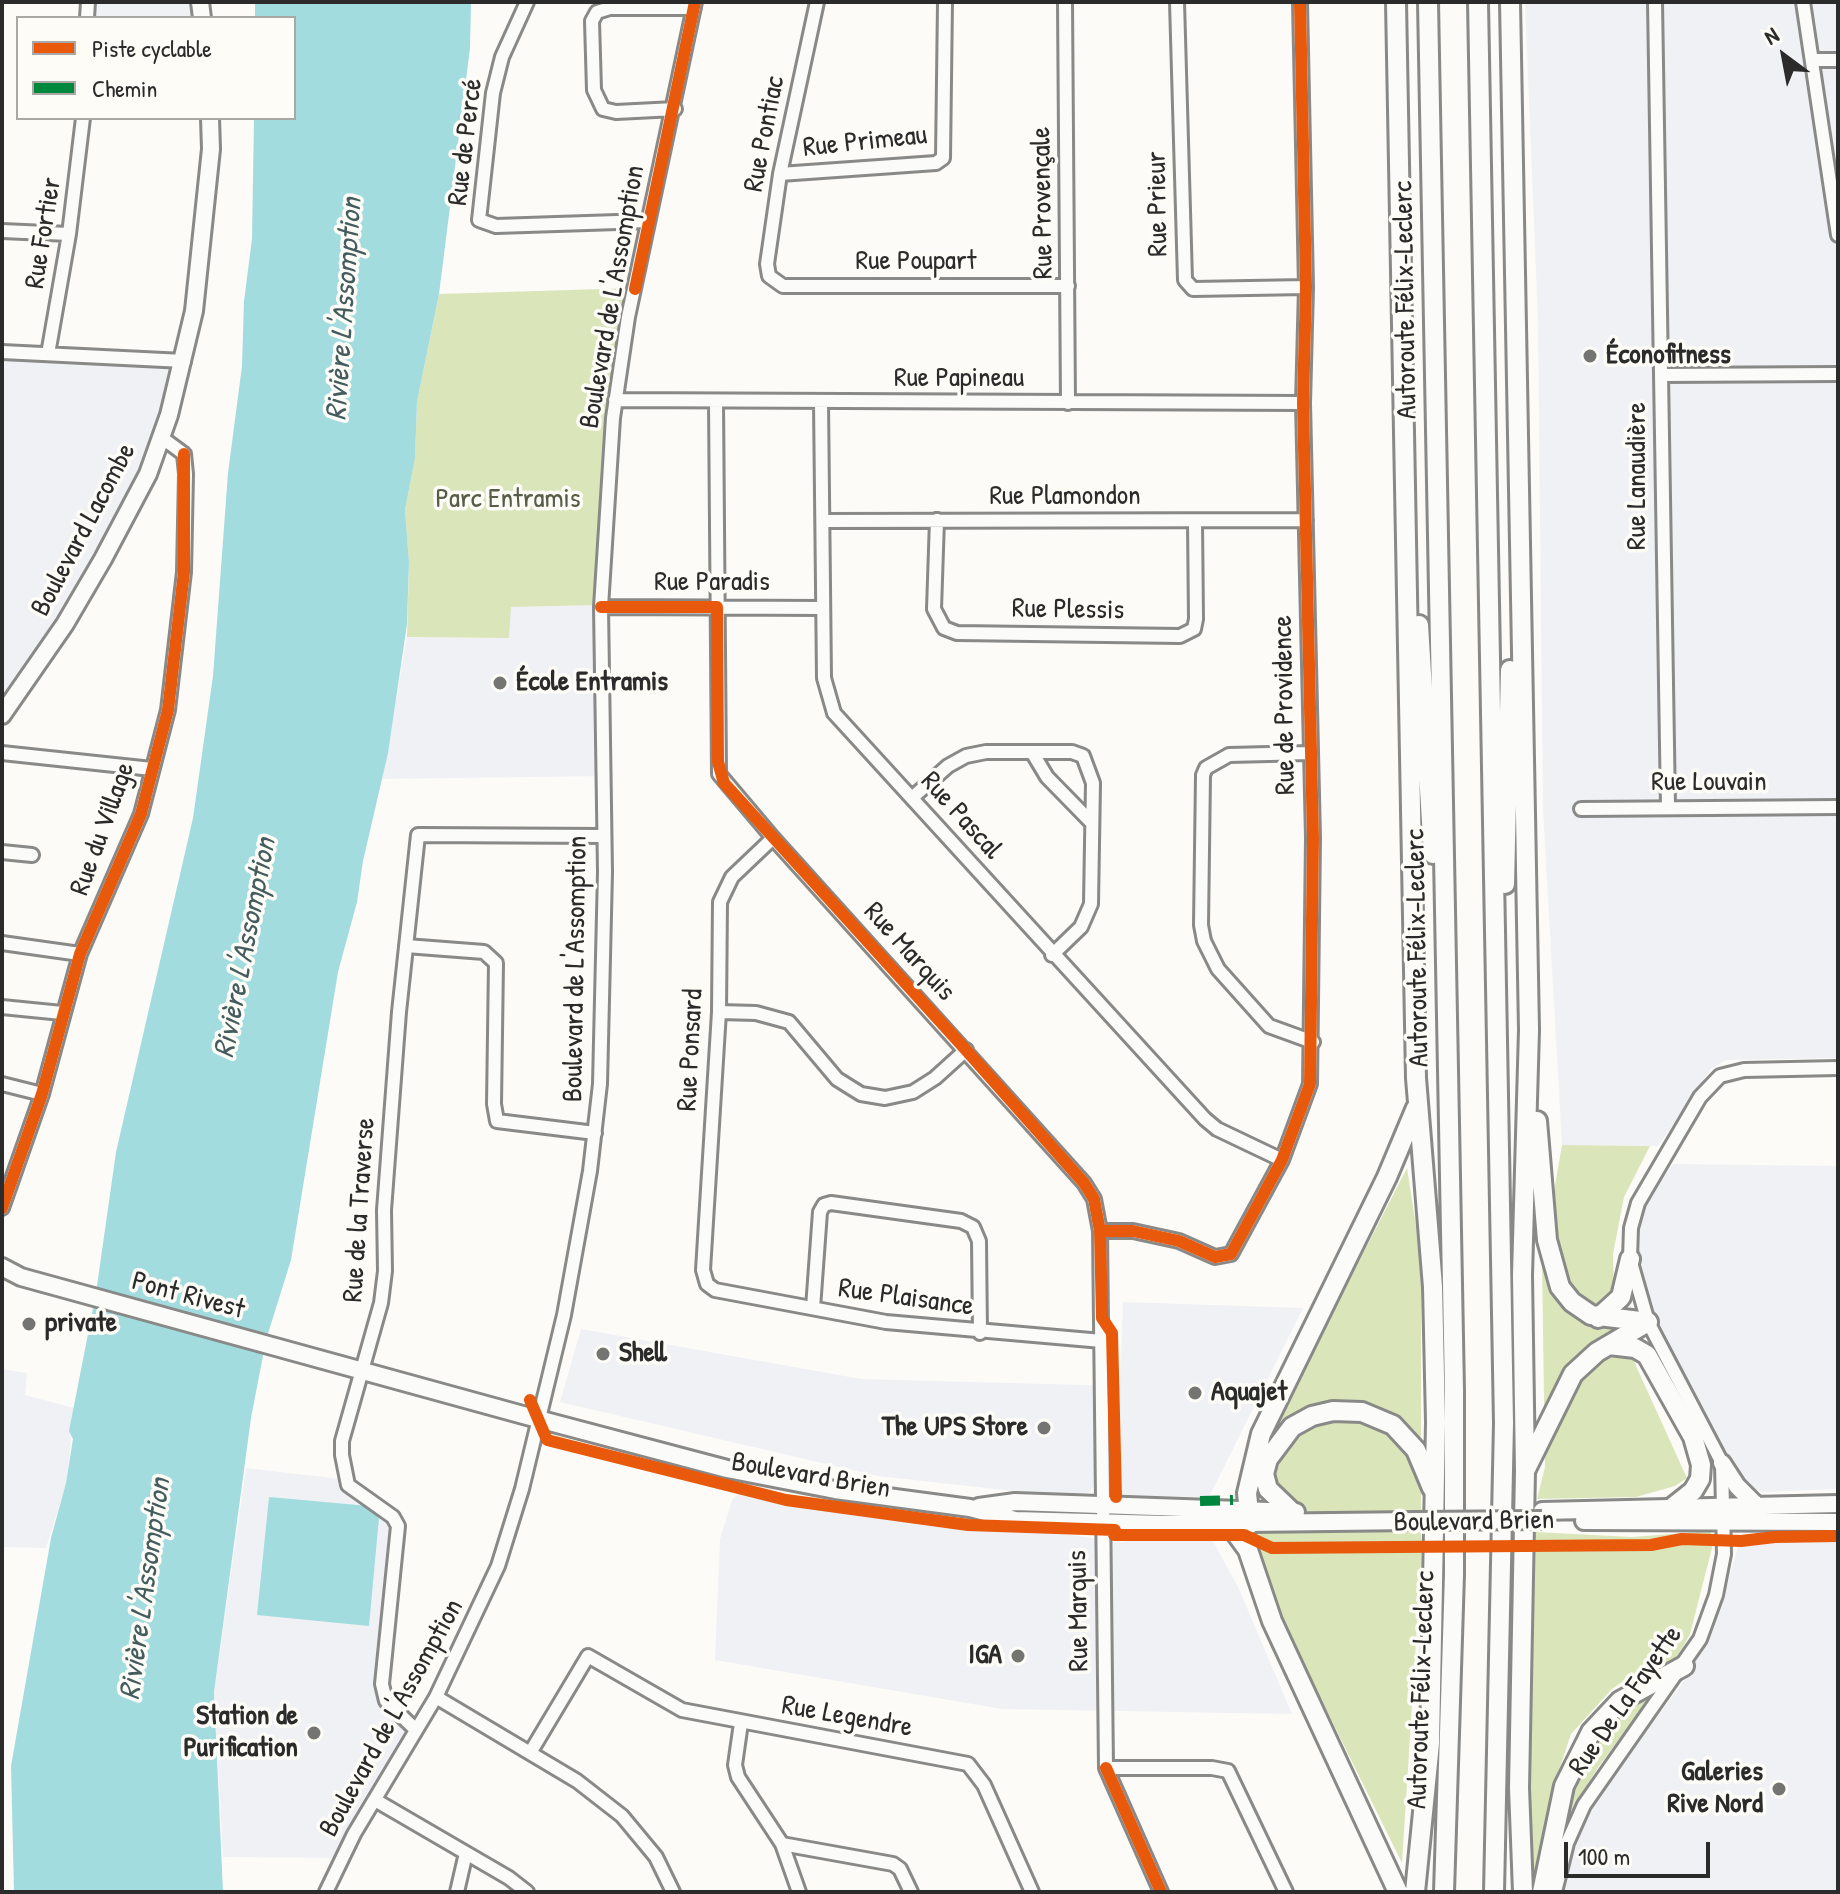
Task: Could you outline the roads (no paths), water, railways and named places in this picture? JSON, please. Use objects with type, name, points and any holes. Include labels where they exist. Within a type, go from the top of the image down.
[{"type":"highway","points":[[1396,2],[1417,1104],[1433,1287],[1436,1498],[1428,1778],[1415,1892]]},
{"type":"highway","name":"Autoroute Félix-Leclerc","points":[[1428,2],[1454,1515],[1444,1892]]},
{"type":"highway","points":[[1478,2],[1504,1513],[1494,1892]]},
{"type":"highway","points":[[1510,2],[1529,1030],[1522,1285],[1525,1471],[1519,1788],[1523,1892]]},
{"type":"highway","points":[[1405,458],[1423,675],[1427,793],[1446,988]]},
{"type":"highway","points":[[1498,1091],[1510,764],[1510,652],[1519,527]]},
{"type":"highway","points":[[1529,1030],[1551,1266],[1569,1300],[1598,1318],[1648,1322]]},
{"type":"highway","points":[[1248,1517],[1252,1470],[1265,1427],[1381,1190],[1417,1104]]},
{"type":"highway","points":[[1598,1318],[1621,1297],[1630,1259]]},
{"type":"highway","points":[[1525,1471],[1569,1380],[1584,1362],[1648,1322]]},
{"type":"highway","points":[[1609,1345],[1635,1348],[1647,1355],[1693,1437],[1701,1465],[1700,1479],[1693,1491],[1669,1510]]},
{"type":"highway","points":[[1292,1512],[1268,1489],[1264,1474],[1268,1459],[1292,1427],[1312,1416],[1333,1411],[1370,1413],[1400,1430],[1419,1456],[1436,1498]]},
{"type":"highway","points":[[1229,1524],[1248,1550],[1272,1621],[1398,1892]]},
{"type":"highway","points":[[1542,1892],[1564,1786],[1591,1732],[1620,1701],[1684,1666]]},
{"type":"main road","name":"Boulevard Lacombe","points":[[2,715],[65,624],[103,559],[148,474],[161,437],[184,361],[194,311],[206,208],[210,120]]},
{"type":"main road","points":[[2,1267],[21,1277]]},
{"type":"main road","points":[[2,1277],[21,1277]]},
{"type":"main road","name":"Pont Rivest","points":[[21,1277],[305,1354]]},
{"type":"main road","name":"Boulevard Brien","points":[[305,1354],[540,1419],[784,1481],[970,1508],[1015,1520],[1229,1524],[1248,1517],[1292,1512],[1416,1516]]},
{"type":"main road","points":[[1722,1463],[1737,1486],[1757,1506]]},
{"type":"main road","name":"Boulevard Brien","points":[[970,1508],[1015,1502],[1248,1517],[1542,1516],[1724,1515],[1757,1506],[1838,1504]]},
{"type":"main road","name":"Boulevard Brien","points":[[1542,1516],[1669,1510],[1838,1522]]},
{"type":"street","name":"Rue de Percé","points":[[527,2],[502,57],[493,93],[479,220],[496,226],[648,221]]},
{"type":"street","name":"Rue Pontiac","points":[[769,276],[767,264],[780,174],[817,2]]},
{"type":"street","name":"Rue Primeau","points":[[780,174],[936,163],[943,158],[945,2]]},
{"type":"street","name":"Rue Provençale","points":[[1065,2],[1068,403]]},
{"type":"street","name":"Rue Prieur","points":[[1177,2],[1185,280],[1193,289],[1306,287]]},
{"type":"street","name":"Rue de Providence","points":[[1100,1231],[1133,1231],[1179,1241],[1215,1257],[1231,1254],[1282,1160],[1310,1084],[1313,1042],[1303,403],[1306,287],[1300,2]]},
{"type":"street","name":"Rue Lanaudière","points":[[1655,2],[1662,375],[1662,629],[1668,806]]},
{"type":"street","points":[[1803,2],[1838,235]]},
{"type":"street","name":"Boulevard de L'Assomption","points":[[326,1892],[375,1800],[436,1697],[498,1566],[540,1419],[564,1315],[595,1133],[604,978],[601,607],[615,400],[648,221],[675,109],[695,5]]},
{"type":"street","points":[[675,109],[616,112],[603,109],[594,90],[592,21],[597,12],[610,8],[695,5]]},
{"type":"street","points":[[1812,60],[1838,60]]},
{"type":"street","name":"Rue Fortier","points":[[48,354],[69,234],[83,120]]},
{"type":"street","points":[[2,231],[69,234]]},
{"type":"street","name":"Rue Poupart","points":[[769,276],[783,286],[1068,286]]},
{"type":"street","points":[[2,352],[184,361]]},
{"type":"street","points":[[1662,375],[1834,375]]},
{"type":"street","name":"Rue Papineau","points":[[615,400],[1303,403]]},
{"type":"street","name":"Rue Marquis","points":[[716,401],[719,774],[1084,1183],[1094,1199],[1100,1231],[1106,1768],[1161,1892]]},
{"type":"street","name":"Rue Pascal","points":[[821,402],[824,678],[828,701],[834,713],[913,797],[1052,955],[1217,1129],[1282,1160]]},
{"type":"street","name":"Rue du Village","points":[[2,1208],[42,1094],[80,954],[141,814],[168,710],[184,558],[184,454],[161,437]]},
{"type":"street","name":"Rue Plessis","points":[[937,520],[934,609],[944,628],[957,633],[1180,636],[1194,629],[1196,619],[1195,522]]},
{"type":"street","name":"Rue Plamondon","points":[[823,521],[1306,520]]},
{"type":"street","name":"Rue Paradis","points":[[601,607],[823,608]]},
{"type":"street","points":[[1032,752],[1047,777],[1090,821]]},
{"type":"street","points":[[913,797],[948,766],[966,756],[1032,752],[1072,752],[1083,756],[1093,783],[1089,916],[1052,955]]},
{"type":"street","points":[[2,753],[152,769]]},
{"type":"street","points":[[1309,753],[1229,755],[1206,768],[1203,775],[1201,925],[1204,941],[1218,969],[1269,1026],[1313,1042]]},
{"type":"street","name":"Rue Louvain","points":[[1581,809],[1838,807]]},
{"type":"street","name":"Rue de la Traverse","points":[[416,1730],[386,1701],[382,1684],[398,1526],[393,1517],[348,1485],[343,1471],[342,1441],[381,1303],[385,1271],[384,1210],[418,835],[604,836]]},
{"type":"street","name":"Rue Ponsard","points":[[707,1284],[703,1270],[719,1012],[720,902],[732,877],[773,838]]},
{"type":"street","points":[[2,852],[32,855]]},
{"type":"street","points":[[2,943],[80,954]]},
{"type":"street","points":[[406,946],[484,952],[496,963],[494,1104],[497,1121],[595,1133]]},
{"type":"street","points":[[2,1007],[62,1013]]},
{"type":"street","points":[[719,1012],[766,1015],[789,1022],[837,1079],[861,1094],[885,1098],[913,1092],[935,1078],[966,1050]]},
{"type":"street","name":"Rue De La Fayette","points":[[1555,1892],[1567,1843],[1581,1809],[1684,1666],[1703,1631],[1716,1595],[1724,1554],[1722,1463],[1648,1322],[1630,1259],[1631,1228],[1642,1193],[1712,1083],[1737,1070],[1838,1068]]},
{"type":"street","points":[[2,1084],[42,1094]]},
{"type":"street","points":[[813,1308],[820,1212],[824,1205],[831,1203],[961,1221],[973,1227],[979,1241],[980,1333]]},
{"type":"street","name":"Rue Plaisance","points":[[707,1284],[715,1290],[886,1322],[980,1333],[1102,1341]]},
{"type":"street","name":"Rue Legendre","points":[[530,1753],[588,1656],[682,1710],[968,1764],[984,1785],[1032,1892]]},
{"type":"street","points":[[436,1697],[577,1781],[622,1816],[656,1857],[673,1892]]},
{"type":"street","points":[[741,1723],[735,1765],[738,1777],[782,1844],[799,1892]]},
{"type":"street","points":[[1106,1768],[1212,1768],[1228,1771],[1286,1892]]},
{"type":"street","points":[[375,1800],[527,1892]]},
{"type":"street","points":[[782,1844],[893,1864],[900,1869],[911,1892]]},
{"type":"street","points":[[457,1892],[466,1853]]},
{"type":"water","name":"Rivière L'Assomption","points":[[255,2],[471,2],[470,48],[439,294],[417,402],[415,458],[405,510],[409,562],[407,624],[388,753],[363,861],[357,902],[338,972],[291,1260],[266,1340],[251,1418],[214,1692],[223,1892],[14,1892],[11,1766],[51,1538],[66,1483],[73,1439],[69,1431],[96,1293],[116,1152],[193,818],[213,676],[228,473],[242,366],[244,301],[252,239],[254,120],[296,120],[296,16],[255,16]]},
{"type":"water","points":[[269,1497],[380,1507],[369,1626],[257,1615]]},
{"type":"place","name":"Éconofitness","points":[[1590,356]]},
{"type":"place","name":"École Entramis","points":[[500,683]]},
{"type":"place","name":"private","points":[[29,1324]]},
{"type":"place","name":"Shell","points":[[603,1354]]},
{"type":"place","name":"Aquajet","points":[[1195,1393]]},
{"type":"place","name":"The UPS Store","points":[[1044,1428]]},
{"type":"place","name":"IGA","points":[[1018,1656]]},
{"type":"place","name":"Station de Purification","points":[[314,1733]]},
{"type":"place","name":"Galeries Rive Nord","points":[[1779,1789]]},
{"type":"park label","name":"Parc Entramis","points":[[508,500]]}]
